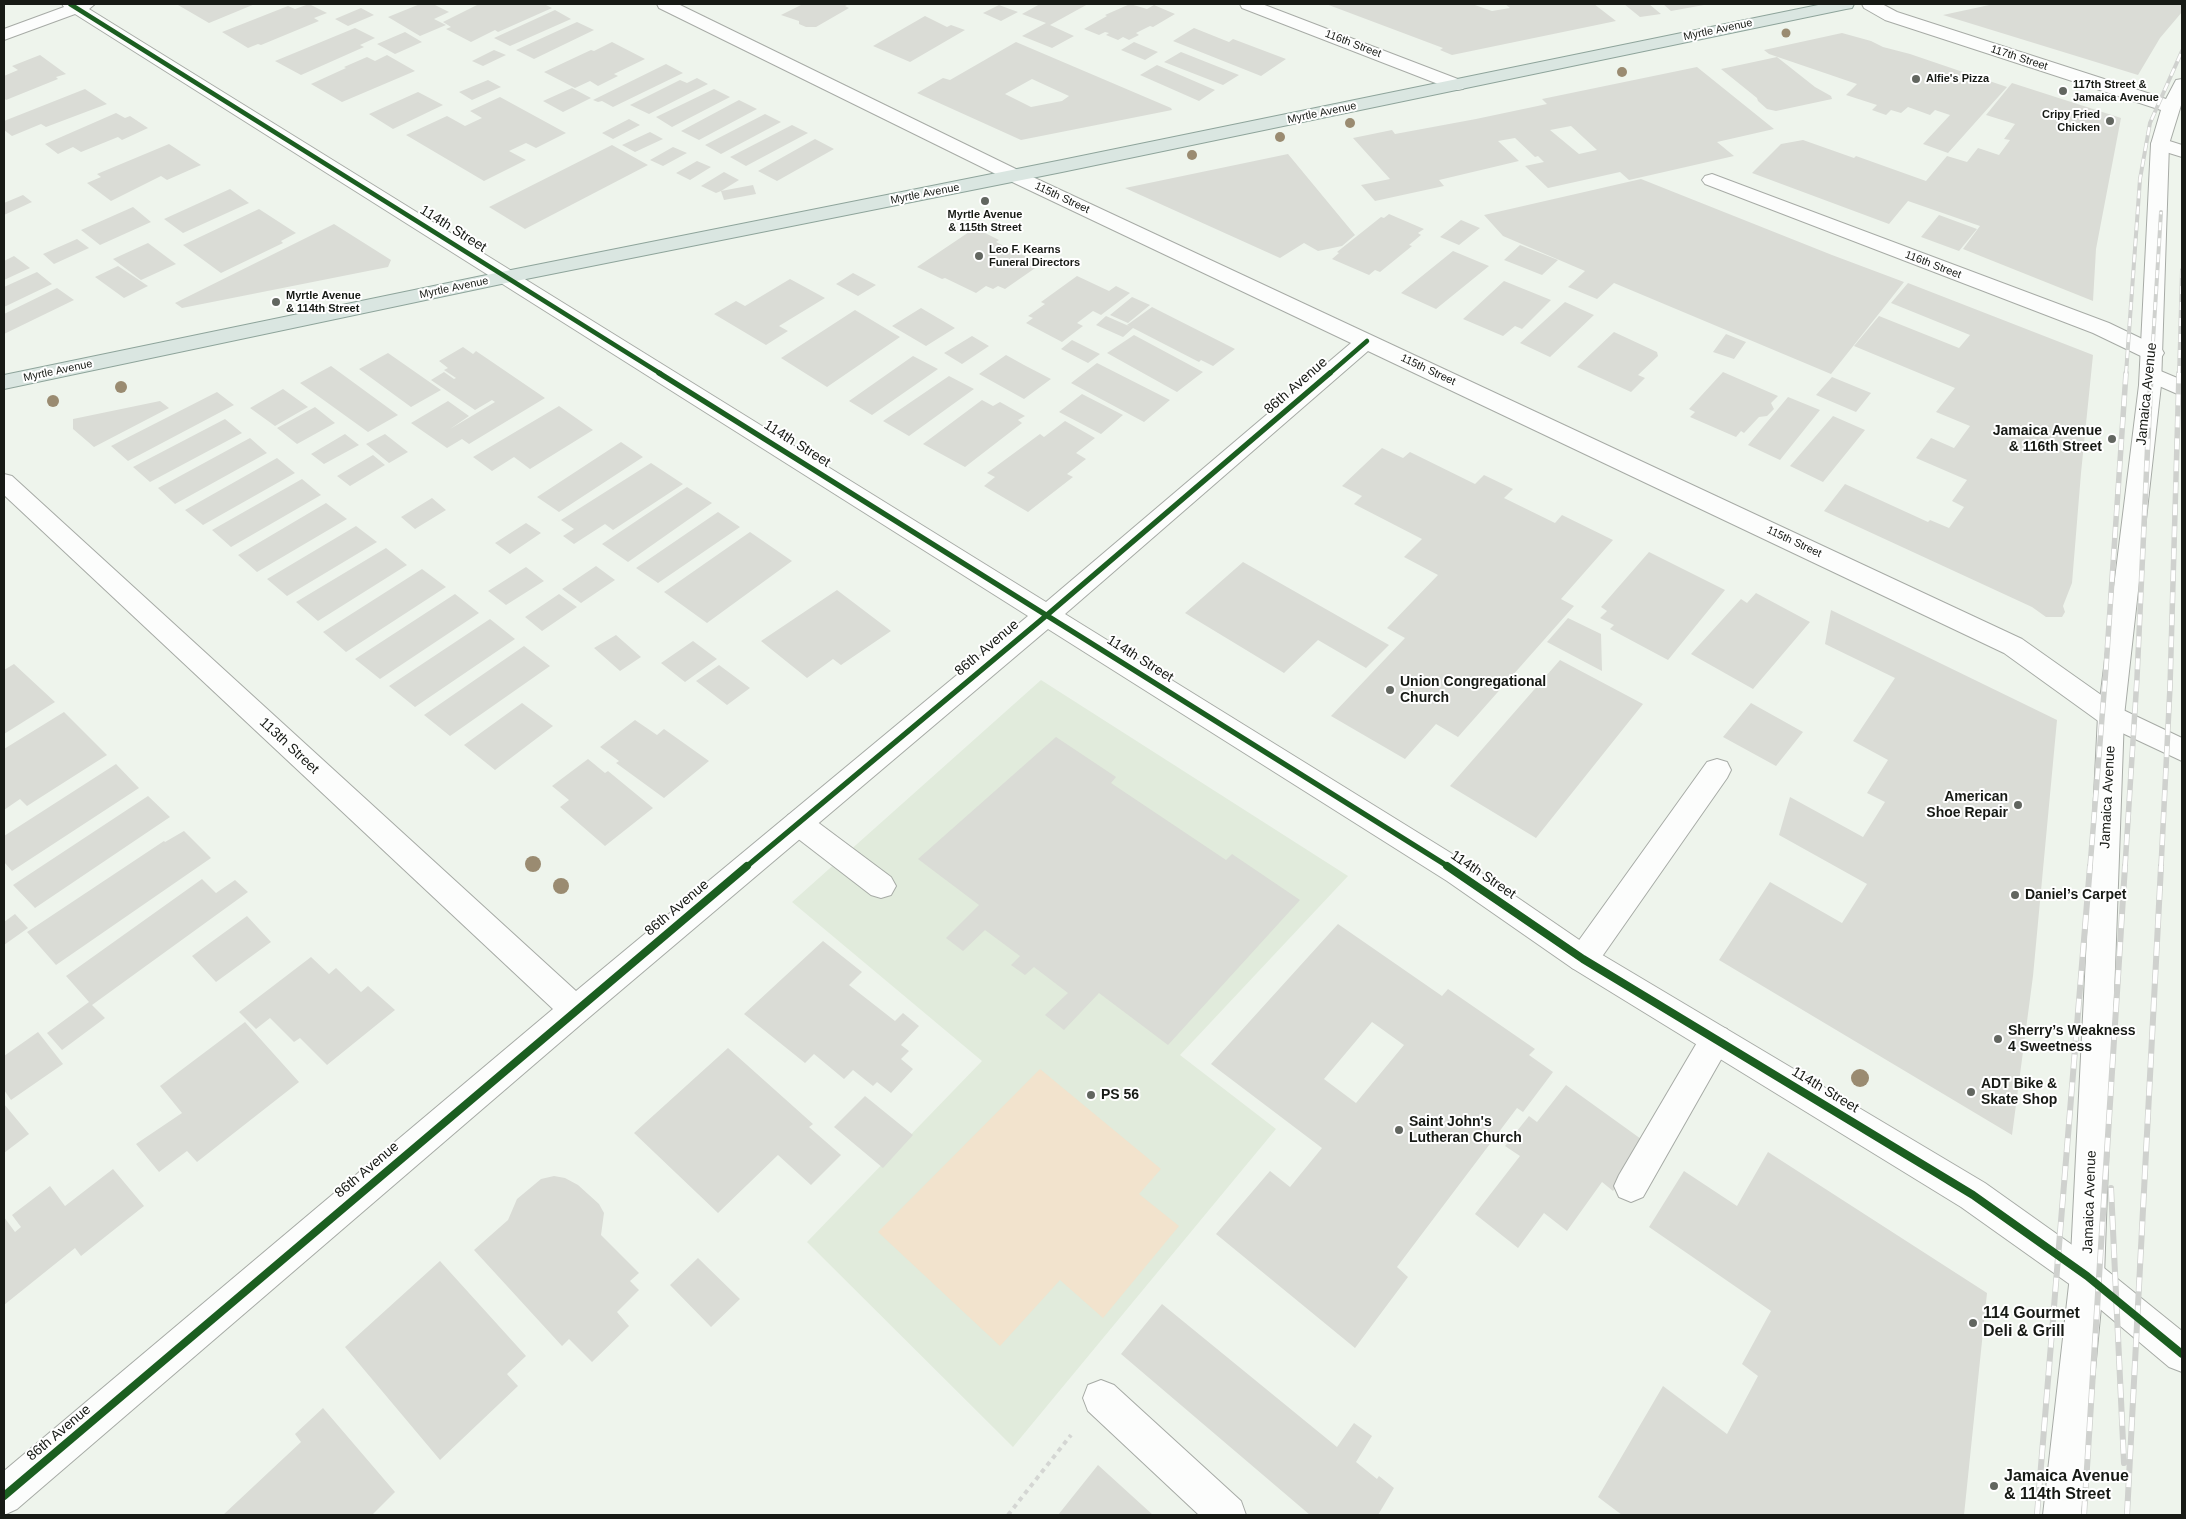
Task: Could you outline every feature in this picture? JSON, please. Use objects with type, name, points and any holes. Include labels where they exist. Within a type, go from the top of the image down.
[{"type":"main road","name":"Myrtle Avenue","points":[[4,382],[506,277],[1015,176],[1846,4]]},
{"type":"street","name":"115th Street","points":[[666,4],[1015,176],[2014,646],[2111,716],[2182,750]]},
{"type":"street","name":"116th Street","points":[[1248,4],[1457,85]]},
{"type":"street","name":"117th Street","points":[[1870,4],[1891,16],[2176,96]]},
{"type":"street","points":[[4,35],[78,5]]},
{"type":"street","name":"114th Street","points":[[78,5],[506,277],[1457,872],[1583,959],[1973,1195],[2087,1276],[2182,1354]]},
{"type":"street","name":"Jamaica Avenue","points":[[2062,1515],[2087,1276],[2111,716],[2152,364],[2176,96]]},
{"type":"street","name":"116th Street","points":[[1712,180],[2101,328],[2152,364],[2182,389]]},
{"type":"street","name":"86th Avenue","points":[[4,1496],[575,1010],[1047,615],[1367,341]]},
{"type":"street","name":"113th Street","points":[[4,482],[575,1010]]},
{"type":"street","points":[[1583,959],[1717,770]]},
{"type":"street","points":[[798,823],[881,886]]},
{"type":"street","points":[[1631,1186],[1716,1039]]},
{"type":"street","points":[[1101,1398],[1227,1515]]},
{"type":"path","points":[[1008,1515],[1101,1398]]},
{"type":"shaded area","name":"PS 56","points":[[1041,680],[1348,876],[1180,1055],[1276,1129],[1013,1447],[807,1242],[982,1061],[792,902]]},
{"type":"shaded area","points":[[1040,1069],[1161,1169],[1139,1194],[1179,1226],[1103,1318],[1060,1280],[1000,1346],[878,1232]]},
{"type":"building","points":[[255,4],[209,23],[178,5]]},
{"type":"building","points":[[309,4],[327,13],[314,18],[319,21],[261,45],[258,44],[248,48],[222,32],[288,6],[295,9]]},
{"type":"building","points":[[420,4],[433,4],[449,12],[434,19],[446,25],[420,36],[388,17]]},
{"type":"building","points":[[479,4],[544,4],[552,8],[498,32],[495,30],[471,42],[446,29],[451,27],[443,22]]},
{"type":"building","points":[[803,4],[849,4],[845,6],[849,8],[816,27],[806,27],[799,24],[799,21],[781,15]]},
{"type":"building","points":[[1040,4],[1088,4],[1050,25],[1074,36],[1052,48],[1022,36],[1046,23],[1022,14]]},
{"type":"building","points":[[1130,4],[1147,9],[1154,5],[1175,14],[1153,27],[1150,26],[1136,33],[1139,35],[1129,40],[1123,37],[1118,40],[1106,35],[1109,33],[1105,32],[1099,35],[1084,29],[1107,16],[1105,15]]},
{"type":"building","points":[[1326,4],[1472,4],[1492,11],[1510,8],[1505,4],[1594,4],[1616,21],[1452,55],[1440,50],[1443,48]]},
{"type":"building","points":[[1624,4],[1649,4],[1661,14],[1640,17]]},
{"type":"building","points":[[1663,4],[1704,4],[1704,5],[1671,11]]},
{"type":"building","points":[[1994,4],[2182,4],[2182,12],[2160,38],[2138,75],[1943,15]]},
{"type":"building","points":[[999,5],[1018,12],[1001,21],[983,13]]},
{"type":"building","points":[[361,8],[374,15],[348,26],[335,19]]},
{"type":"building","points":[[555,10],[571,19],[510,46],[494,38]]},
{"type":"building","points":[[925,16],[947,27],[951,25],[965,30],[910,62],[873,46]]},
{"type":"building","points":[[577,22],[594,30],[534,59],[516,50]]},
{"type":"building","points":[[355,28],[375,38],[360,45],[364,47],[301,75],[275,61]]},
{"type":"building","points":[[1194,28],[1229,42],[1233,39],[1286,59],[1261,76],[1173,41]]},
{"type":"building","points":[[405,32],[422,42],[395,54],[377,44]]},
{"type":"building","points":[[1842,33],[2007,87],[1948,153],[1923,144],[1950,115],[1935,110],[1930,115],[1908,107],[1901,113],[1891,110],[1886,115],[1872,110],[1877,105],[1846,95],[1857,84],[1769,54],[1764,50]]},
{"type":"building","points":[[612,42],[645,59],[614,74],[618,76],[598,86],[590,81],[575,88],[544,72],[591,50],[594,51]]},
{"type":"building","points":[[1016,42],[1172,110],[1021,140],[917,93],[943,78],[950,80]],"holes":[[[1032,79],[1069,96],[1062,101],[1031,107],[1005,94]]]},
{"type":"building","points":[[1134,42],[1158,52],[1145,60],[1121,50]]},
{"type":"building","points":[[494,50],[506,55],[483,66],[472,61]]},
{"type":"building","points":[[1181,52],[1239,75],[1223,85],[1164,62]]},
{"type":"building","points":[[40,55],[66,74],[6,100],[4,98],[4,76],[18,70],[12,66]]},
{"type":"building","points":[[387,55],[415,71],[342,102],[311,84],[367,57],[375,61]]},
{"type":"building","points":[[1777,57],[1815,87],[1831,96],[1832,99],[1776,111],[1767,109],[1757,98],[1721,69]]},
{"type":"building","points":[[666,64],[683,73],[613,107],[602,101],[593,100]]},
{"type":"building","points":[[1157,65],[1215,90],[1199,101],[1140,75]]},
{"type":"building","points":[[1697,67],[1774,129],[1717,142],[1734,156],[1629,180],[1620,172],[1548,188],[1525,166],[1544,162],[1538,156],[1535,157],[1515,138],[1498,141],[1519,161],[1439,180],[1444,186],[1375,201],[1361,185],[1390,179],[1353,138],[1392,130],[1395,134],[1547,104],[1542,99]],"holes":[[[1571,126],[1597,150],[1579,154],[1550,130]]]},
{"type":"building","points":[[697,78],[708,84],[649,114],[630,105],[680,80],[687,83]]},
{"type":"building","points":[[488,80],[501,87],[472,100],[459,92]]},
{"type":"building","points":[[2012,83],[2121,118],[2096,249],[2093,301],[1963,249],[1980,226],[1908,201],[1889,224],[1752,173],[1781,144],[1803,140],[1854,158],[1856,156],[1926,181],[1947,156],[1967,162],[1978,148],[1999,155],[2010,140],[2004,139],[2015,124],[1986,115]]},
{"type":"building","points":[[572,88],[591,98],[563,112],[543,101]]},
{"type":"building","points":[[85,89],[107,104],[46,127],[41,124],[12,136],[4,130],[4,121]]},
{"type":"building","points":[[714,89],[730,97],[672,127],[656,117]]},
{"type":"building","points":[[418,92],[443,105],[393,129],[369,114]]},
{"type":"building","points":[[500,97],[566,133],[536,148],[526,143],[509,151],[526,160],[484,181],[406,135],[447,116],[465,126],[482,118],[470,111]]},
{"type":"building","points":[[739,100],[757,109],[699,140],[681,131]]},
{"type":"building","points":[[116,113],[125,118],[130,116],[148,128],[122,140],[118,137],[81,152],[73,147],[58,154],[45,144]]},
{"type":"building","points":[[765,114],[781,122],[721,154],[705,145]]},
{"type":"building","points":[[629,119],[640,125],[613,139],[602,133]]},
{"type":"building","points":[[792,125],[808,133],[746,166],[730,157]]},
{"type":"building","points":[[650,132],[663,139],[635,152],[622,145]]},
{"type":"building","points":[[815,139],[834,149],[777,181],[758,171]]},
{"type":"building","points":[[169,144],[201,165],[167,180],[161,176],[111,201],[87,183],[101,177],[97,174]]},
{"type":"building","points":[[612,145],[648,165],[525,229],[489,207]]},
{"type":"building","points":[[673,147],[687,153],[663,166],[650,160]]},
{"type":"building","points":[[1288,154],[1355,235],[1342,246],[1318,251],[1304,243],[1280,258],[1125,188]]},
{"type":"building","points":[[697,161],[711,167],[690,180],[676,173]]},
{"type":"building","points":[[724,172],[739,180],[716,193],[701,186]]},
{"type":"building","points":[[1641,179],[1904,282],[1831,374],[1614,283],[1597,299],[1568,287],[1585,271],[1503,236],[1484,215]]},
{"type":"building","points":[[753,185],[756,194],[724,200],[721,191]]},
{"type":"building","points":[[230,189],[249,203],[183,233],[164,219]]},
{"type":"building","points":[[23,195],[32,202],[4,215],[4,203]]},
{"type":"building","points":[[133,207],[151,222],[100,245],[81,230]]},
{"type":"building","points":[[259,209],[296,233],[281,241],[283,243],[221,273],[183,245]]},
{"type":"building","points":[[1389,214],[1424,229],[1418,233],[1421,235],[1409,245],[1412,246],[1380,272],[1375,270],[1369,275],[1332,259],[1339,253],[1337,252],[1381,217],[1384,218]]},
{"type":"building","points":[[1939,215],[1977,229],[1959,251],[1921,237]]},
{"type":"building","points":[[1461,220],[1480,228],[1459,245],[1440,237]]},
{"type":"building","points":[[334,224],[391,260],[388,267],[182,308],[175,303]]},
{"type":"building","name":"Leo F. Kearns Funeral Directors","points":[[975,228],[999,240],[996,242],[1041,264],[1005,289],[998,286],[993,289],[986,286],[976,293],[917,267]]},
{"type":"building","points":[[77,239],[89,248],[54,264],[43,254]]},
{"type":"building","points":[[148,243],[176,264],[141,280],[113,259]]},
{"type":"building","points":[[1520,245],[1558,260],[1542,275],[1504,260]]},
{"type":"building","points":[[1453,251],[1489,266],[1436,309],[1401,293]]},
{"type":"building","points":[[14,256],[30,268],[4,280],[4,261]]},
{"type":"building","points":[[118,266],[148,286],[124,298],[95,277]]},
{"type":"building","points":[[37,272],[52,284],[4,307],[4,287]]},
{"type":"building","points":[[853,273],[876,285],[858,296],[836,284]]},
{"type":"building","points":[[1077,276],[1109,291],[1116,286],[1130,293],[1101,315],[1093,311],[1077,323],[1083,326],[1062,342],[1026,323],[1033,318],[1028,316],[1045,304],[1041,302]]},
{"type":"building","points":[[790,279],[825,298],[779,326],[788,331],[766,345],[714,314],[736,301],[745,306]]},
{"type":"building","points":[[1504,281],[1551,300],[1522,329],[1515,326],[1503,336],[1463,319]]},
{"type":"building","points":[[1908,283],[2093,355],[2072,583],[2063,606],[2065,612],[2062,617],[2046,617],[2032,607],[1824,511],[1845,484],[1928,522],[1930,520],[1949,528],[1964,507],[1952,501],[1967,480],[1916,458],[1931,438],[1954,448],[1970,426],[1936,412],[1955,388],[1854,346],[1879,316],[1959,348],[1970,335],[1891,303]]},
{"type":"building","points":[[57,288],[74,300],[4,334],[4,314]]},
{"type":"building","points":[[1132,297],[1150,305],[1128,323],[1110,315]]},
{"type":"building","points":[[1565,302],[1594,315],[1550,357],[1520,343]]},
{"type":"building","points":[[1152,307],[1235,349],[1213,366],[1201,360],[1199,362],[1133,328],[1123,337],[1096,325],[1106,316],[1131,327],[1127,325]]},
{"type":"building","points":[[921,308],[955,328],[926,346],[892,326]]},
{"type":"building","points":[[855,310],[900,337],[827,387],[781,358]]},
{"type":"building","points":[[1614,332],[1657,352],[1658,356],[1638,375],[1645,378],[1631,392],[1577,367]]},
{"type":"building","points":[[1726,334],[1746,342],[1734,359],[1713,352]]},
{"type":"building","points":[[1134,335],[1203,372],[1177,392],[1107,353]]},
{"type":"building","points":[[972,336],[989,346],[962,364],[944,353]]},
{"type":"building","points":[[1072,340],[1100,354],[1088,363],[1061,349]]},
{"type":"building","points":[[463,347],[473,354],[476,351],[545,398],[469,444],[462,439],[447,448],[411,423],[448,401],[469,416],[450,429],[495,402],[492,400],[475,410],[431,380],[444,372],[454,379],[456,378],[444,370],[448,368],[439,361]]},
{"type":"building","points":[[388,353],[441,390],[411,407],[359,369]]},
{"type":"building","points":[[1006,355],[1051,379],[1024,399],[979,374]]},
{"type":"building","points":[[913,356],[938,369],[872,415],[849,401]]},
{"type":"building","points":[[1097,363],[1170,400],[1144,422],[1071,383]]},
{"type":"building","points":[[331,366],[398,415],[368,432],[300,383]]},
{"type":"building","points":[[1723,372],[1778,396],[1771,403],[1774,409],[1767,416],[1759,417],[1744,433],[1741,431],[1736,437],[1690,417],[1695,412],[1689,409]]},
{"type":"building","points":[[949,376],[974,389],[909,436],[883,421]]},
{"type":"building","points":[[1832,377],[1871,393],[1856,412],[1816,395]]},
{"type":"building","points":[[283,389],[308,407],[275,426],[250,408]]},
{"type":"building","points":[[217,392],[234,405],[128,461],[111,446]]},
{"type":"building","points":[[1082,394],[1123,415],[1101,434],[1059,412]]},
{"type":"building","points":[[1788,397],[1820,410],[1780,460],[1748,445]]},
{"type":"building","points":[[982,400],[993,406],[1000,402],[1025,416],[1018,420],[1022,423],[965,467],[923,444]]},
{"type":"building","points":[[160,401],[169,408],[94,447],[73,429],[73,419]]},
{"type":"building","points":[[559,406],[593,430],[530,469],[514,457],[492,471],[473,457]]},
{"type":"building","points":[[315,407],[335,423],[297,444],[277,428]]},
{"type":"building","points":[[1833,416],[1865,430],[1823,482],[1790,466]]},
{"type":"building","points":[[225,419],[242,433],[150,482],[133,467]]},
{"type":"building","points":[[1065,421],[1095,438],[1076,453],[1086,459],[1067,474],[1073,477],[1028,512],[984,486],[995,477],[987,473],[1040,434],[1044,437]]},
{"type":"building","points":[[345,434],[359,445],[324,464],[311,454]]},
{"type":"building","points":[[385,434],[408,452],[389,463],[366,444]]},
{"type":"building","points":[[250,438],[267,453],[175,504],[158,488]]},
{"type":"building","points":[[621,442],[643,457],[559,512],[537,497]]},
{"type":"building","points":[[1382,448],[1403,458],[1410,452],[1475,484],[1484,475],[1513,489],[1504,498],[1555,523],[1562,515],[1613,540],[1561,599],[1574,606],[1458,737],[1436,724],[1405,759],[1331,716],[1405,638],[1387,628],[1438,575],[1404,557],[1422,539],[1354,504],[1362,496],[1342,486]]},
{"type":"building","points":[[373,455],[385,465],[350,486],[337,476]]},
{"type":"building","points":[[277,458],[295,473],[203,525],[185,510]]},
{"type":"building","points":[[651,463],[683,484],[613,530],[605,524],[574,544],[563,536],[574,529],[561,520]]},
{"type":"building","points":[[302,479],[321,495],[231,547],[212,530]]},
{"type":"building","points":[[687,487],[712,503],[628,562],[602,544]]},
{"type":"building","points":[[432,498],[446,510],[415,529],[401,517]]},
{"type":"building","points":[[326,503],[347,519],[257,572],[238,555]]},
{"type":"building","points":[[718,512],[740,527],[658,583],[636,568]]},
{"type":"building","points":[[526,523],[541,533],[510,554],[495,543]]},
{"type":"building","points":[[356,526],[377,542],[287,596],[267,579]]},
{"type":"building","points":[[750,532],[792,561],[707,623],[664,592]]},
{"type":"building","points":[[386,548],[407,565],[318,621],[296,602]]},
{"type":"building","points":[[1649,552],[1725,590],[1668,660],[1610,629],[1614,625],[1600,618],[1607,611],[1601,607]]},
{"type":"building","points":[[1243,562],[1389,645],[1366,668],[1318,640],[1284,673],[1185,613]]},
{"type":"building","points":[[596,566],[615,580],[581,603],[562,589]]},
{"type":"building","points":[[526,567],[544,581],[506,605],[488,591]]},
{"type":"building","points":[[422,569],[446,587],[346,652],[323,632]]},
{"type":"building","points":[[837,590],[891,631],[841,665],[833,659],[807,678],[761,641]]},
{"type":"building","points":[[1756,593],[1810,622],[1753,689],[1691,654],[1741,599],[1747,603]]},
{"type":"building","points":[[455,594],[479,613],[380,679],[355,659]]},
{"type":"building","points":[[559,594],[577,607],[542,631],[525,617]]},
{"type":"building","points":[[1831,610],[2057,720],[2033,976],[2012,1135],[1719,960],[1770,882],[1842,923],[1867,884],[1779,835],[1790,797],[1863,837],[1885,802],[1867,793],[1888,760],[1853,741],[1895,678],[1825,644]]},
{"type":"building","points":[[1568,618],[1601,634],[1602,671],[1547,642]]},
{"type":"building","points":[[490,619],[515,639],[415,707],[389,686]]},
{"type":"building","points":[[616,635],[641,657],[620,671],[594,648]]},
{"type":"building","points":[[693,641],[717,659],[685,682],[661,663]]},
{"type":"building","points":[[524,646],[550,666],[450,736],[424,715]]},
{"type":"building","points":[[1560,660],[1643,704],[1536,838],[1450,786]]},
{"type":"building","points":[[14,664],[55,702],[4,734],[4,670]]},
{"type":"building","points":[[719,665],[750,688],[727,705],[696,681]]},
{"type":"building","points":[[522,703],[553,726],[495,770],[464,745]]},
{"type":"building","points":[[1751,703],[1803,732],[1776,766],[1723,737]]},
{"type":"building","points":[[64,712],[107,755],[27,806],[20,799],[4,810],[4,749]]},
{"type":"building","points":[[635,720],[657,735],[664,729],[709,761],[664,798],[616,763],[619,761],[600,747]]},
{"type":"building","points":[[1056,737],[1116,777],[1111,783],[1226,860],[1232,854],[1300,900],[1168,1045],[1099,993],[1064,1030],[1045,1015],[1068,993],[1034,967],[1025,975],[1011,965],[1020,956],[985,930],[963,951],[946,938],[979,905],[918,859]]},
{"type":"building","points":[[588,759],[605,773],[608,771],[653,808],[605,846],[560,807],[569,800],[552,786]]},
{"type":"building","points":[[116,764],[139,788],[12,871],[4,862],[4,836]]},
{"type":"building","points":[[148,796],[170,817],[35,908],[13,885]]},
{"type":"building","points":[[184,831],[211,858],[56,965],[27,932],[164,841]]},
{"type":"building","points":[[202,879],[216,893],[235,880],[248,892],[92,1005],[105,1018],[62,1050],[47,1033],[89,1002],[66,976]]},
{"type":"building","points":[[15,914],[28,928],[4,945],[4,922]]},
{"type":"building","points":[[247,916],[271,942],[216,982],[192,956]]},
{"type":"building","name":"Saint John's Lutheran Church","points":[[1338,924],[1442,996],[1448,989],[1535,1049],[1529,1055],[1553,1072],[1523,1112],[1517,1108],[1397,1267],[1408,1277],[1355,1348],[1216,1234],[1270,1171],[1290,1187],[1322,1148],[1211,1064]],"holes":[[[1372,1022],[1404,1045],[1356,1103],[1324,1079]]]},
{"type":"building","points":[[823,941],[862,972],[849,985],[895,1021],[903,1013],[919,1026],[901,1045],[909,1051],[901,1059],[913,1069],[891,1093],[877,1082],[873,1086],[853,1070],[844,1079],[814,1054],[805,1063],[744,1014]]},
{"type":"building","points":[[311,957],[329,974],[336,968],[361,992],[368,986],[395,1010],[327,1065],[300,1038],[294,1042],[270,1018],[256,1029],[239,1012]]},
{"type":"building","points":[[245,1022],[299,1082],[197,1162],[187,1151],[159,1172],[136,1144],[182,1113],[160,1086]]},
{"type":"building","points":[[38,1032],[63,1064],[11,1100],[4,1090],[4,1056]]},
{"type":"building","points":[[728,1048],[813,1124],[809,1127],[841,1155],[811,1185],[778,1155],[718,1213],[634,1133]]},
{"type":"building","points":[[1566,1085],[1648,1144],[1613,1191],[1602,1182],[1567,1231],[1544,1213],[1518,1248],[1475,1214],[1520,1156],[1505,1146],[1529,1116],[1537,1122]]},
{"type":"building","points":[[865,1096],[913,1135],[883,1168],[834,1127]]},
{"type":"building","points":[[4,1104],[29,1134],[4,1153]]},
{"type":"building","points":[[1768,1152],[1987,1293],[1964,1515],[1622,1515],[1598,1497],[1663,1386],[1727,1434],[1758,1376],[1742,1364],[1771,1311],[1649,1227],[1684,1171],[1737,1206]]},
{"type":"building","points":[[113,1169],[144,1206],[81,1256],[75,1248],[4,1305],[4,1217],[15,1232],[21,1227],[12,1215],[50,1186],[65,1206]]},
{"type":"building","points":[[554,1176],[565,1178],[578,1185],[599,1204],[604,1213],[601,1235],[639,1273],[630,1281],[639,1290],[617,1312],[629,1326],[592,1362],[569,1339],[562,1346],[474,1250],[508,1220],[517,1199],[541,1179]]},
{"type":"building","points":[[698,1258],[740,1299],[711,1327],[670,1285]]},
{"type":"building","points":[[440,1261],[526,1356],[507,1374],[518,1386],[440,1460],[345,1347]]},
{"type":"building","points":[[1162,1304],[1337,1447],[1354,1423],[1372,1436],[1356,1462],[1377,1479],[1379,1476],[1394,1488],[1378,1515],[1310,1515],[1121,1354]]},
{"type":"building","points":[[323,1408],[395,1492],[372,1515],[223,1515],[301,1442],[295,1434]]},
{"type":"building","points":[[1098,1465],[1153,1515],[1058,1515]]},
{"type":"railway","points":[[2126,374],[2140,179],[2150,123],[2182,51]]},
{"type":"railway","points":[[2151,374],[2161,212]]},
{"type":"railway","points":[[2179,374],[2182,270]]},
{"type":"railway","points":[[2090,867],[2126,373]]},
{"type":"railway","points":[[2125,867],[2137,678],[2151,373]]},
{"type":"railway","points":[[2161,867],[2170,687],[2179,373]]},
{"type":"railway","points":[[2037,1515],[2090,866]]},
{"type":"railway","points":[[2084,1515],[2125,866]]},
{"type":"railway","points":[[2127,1515],[2161,866]]},
{"type":"railway","points":[[2111,1188],[2124,1463]]},
{"type":"cycle path","points":[[70,4],[1457,872],[1583,959],[1973,1195],[2087,1276],[2182,1354]]},
{"type":"cycle path","points":[[4,1496],[575,1010],[1047,615],[1367,341]]},
{"type":"place","name":"Alfie's Pizza","points":[[1916,79]]},
{"type":"place","name":"117th Street & Jamaica Avenue","points":[[2063,91]]},
{"type":"place","name":"Cripy Fried Chicken","points":[[2110,121]]},
{"type":"place","name":"Myrtle Avenue & 115th Street","points":[[985,201]]},
{"type":"place","name":"Leo F. Kearns Funeral Directors","points":[[979,256]]},
{"type":"place","name":"Myrtle Avenue & 114th Street","points":[[276,302]]},
{"type":"place","name":"Jamaica Avenue & 116th Street","points":[[2112,439]]},
{"type":"place","name":"Union Congregational Church","points":[[1390,690]]},
{"type":"place","name":"American Shoe Repair","points":[[2018,805]]},
{"type":"place","name":"Daniel’s Carpet","points":[[2015,895]]},
{"type":"place","name":"Sherry’s Weakness 4 Sweetness","points":[[1998,1039]]},
{"type":"place","name":"ADT Bike & Skate Shop","points":[[1971,1092]]},
{"type":"place","name":"PS 56","points":[[1091,1095]]},
{"type":"place","name":"Saint John's Lutheran Church","points":[[1399,1130]]},
{"type":"place","name":"114 Gourmet Deli & Grill","points":[[1973,1323]]},
{"type":"place","name":"Jamaica Avenue & 114th Street","points":[[1994,1486]]}]
